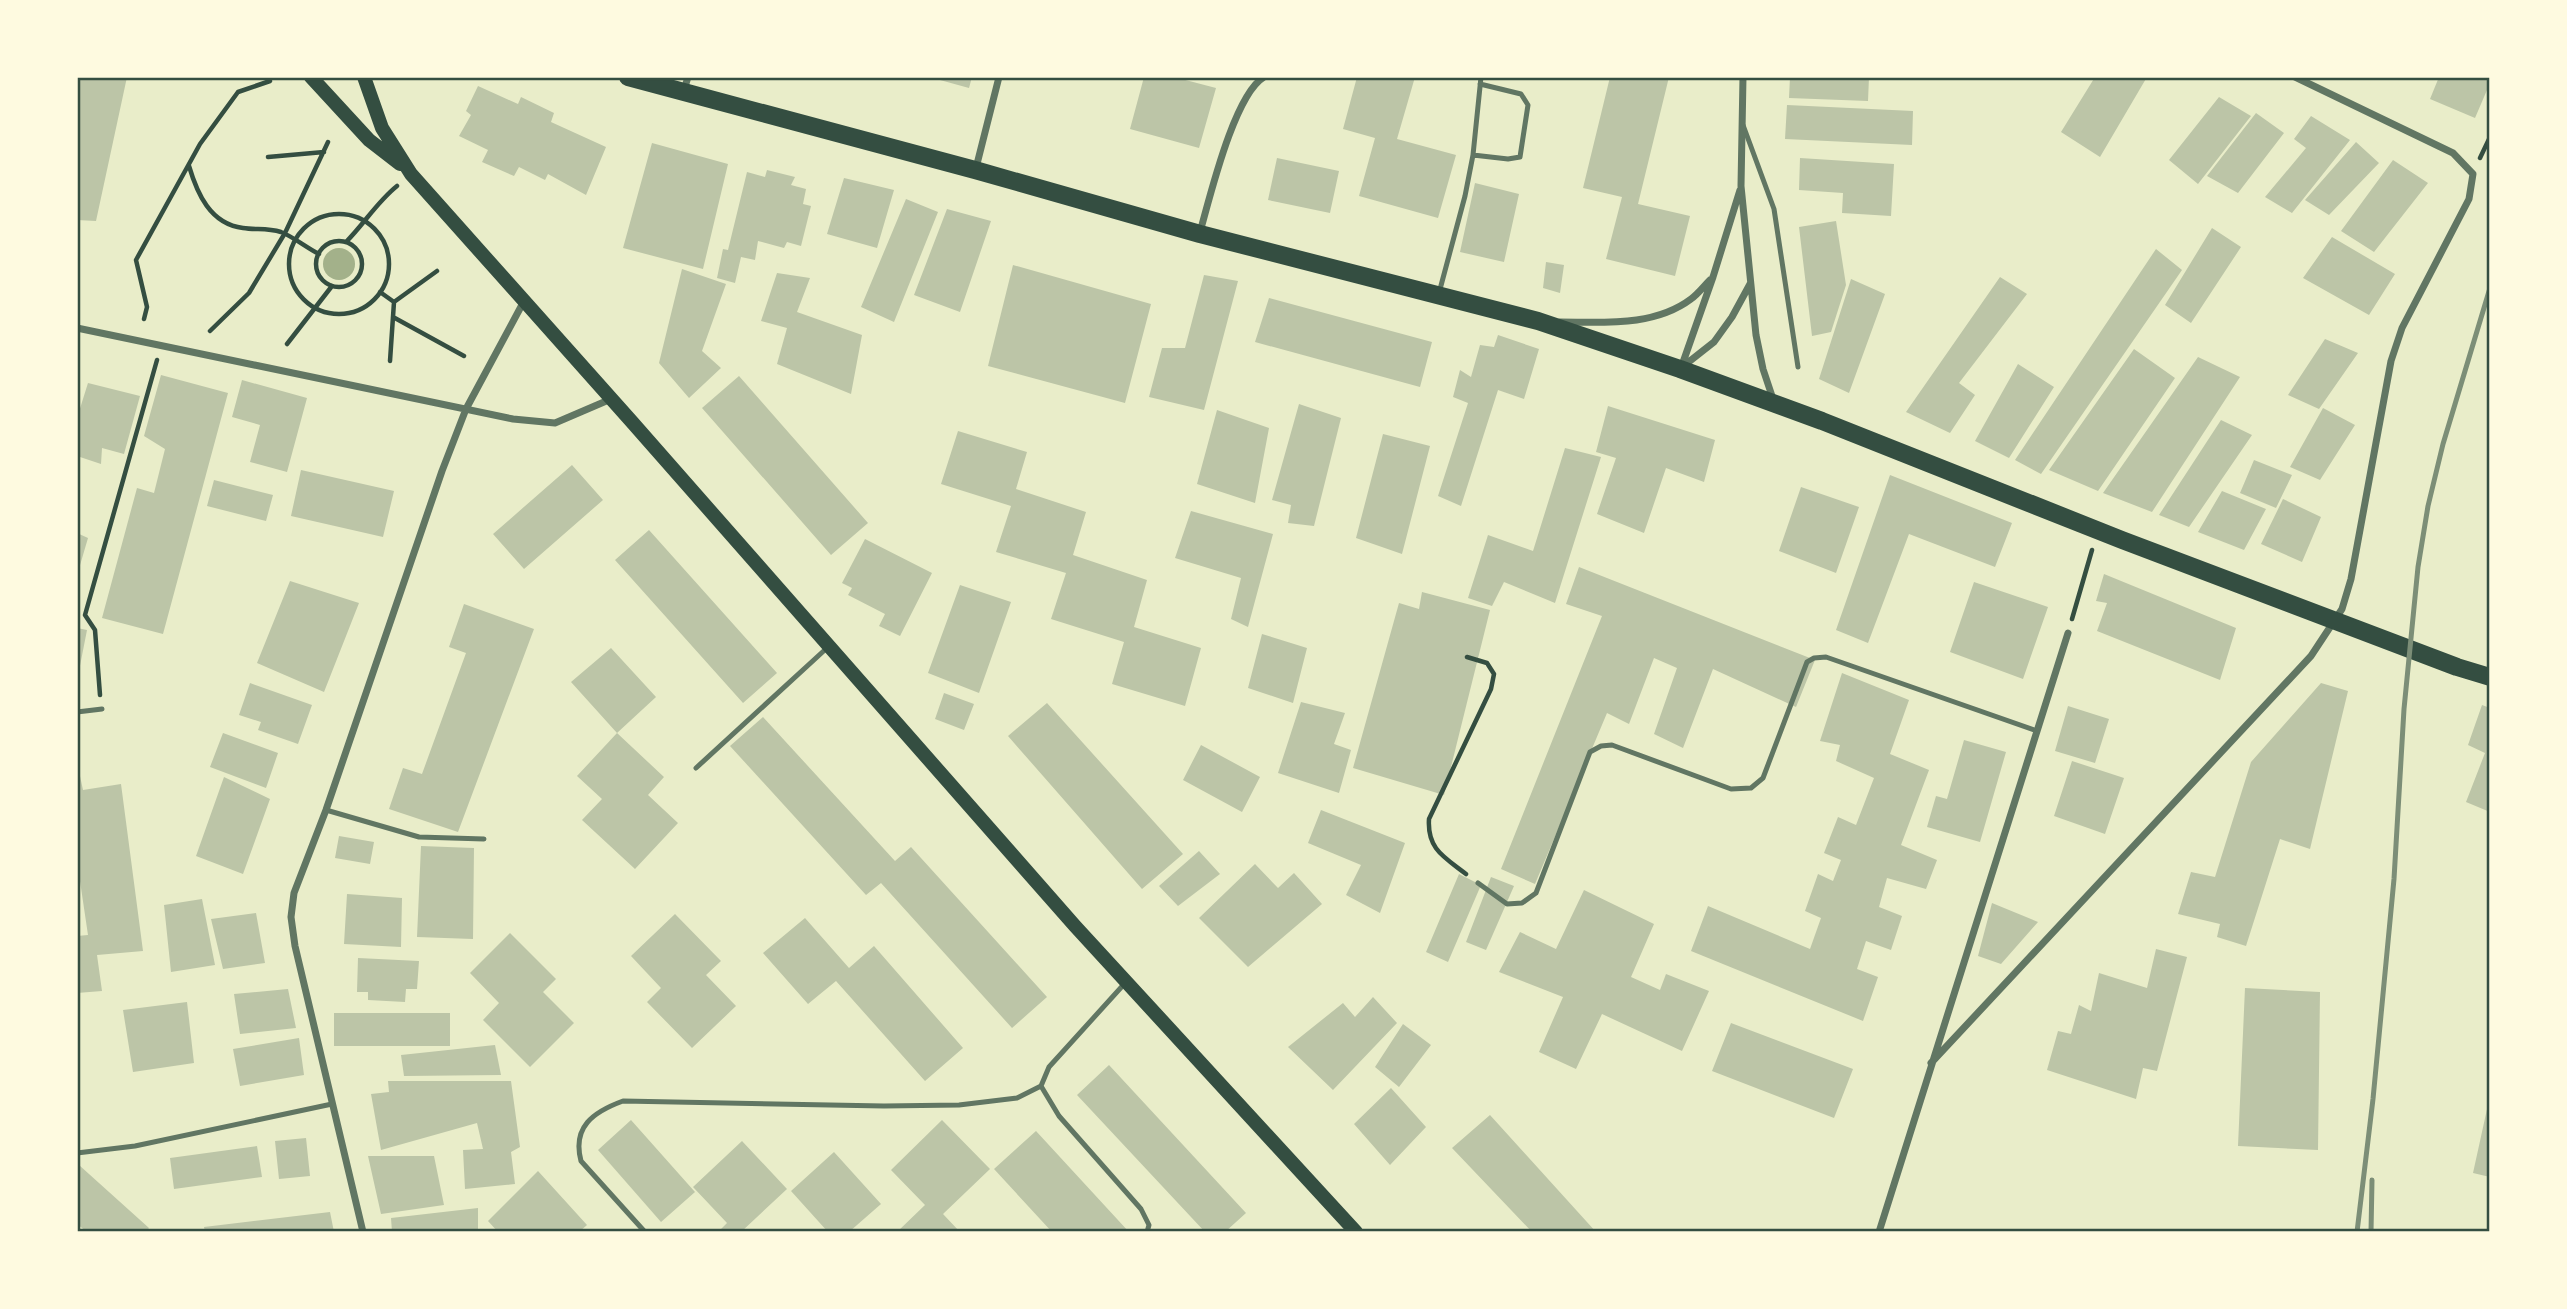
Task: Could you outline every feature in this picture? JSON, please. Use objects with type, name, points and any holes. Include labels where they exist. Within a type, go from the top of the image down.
[{"type":"main road","points":[[311,77],[369,140],[407,169]]},
{"type":"main road","points":[[364,77],[382,128],[407,169],[1126,982],[1356,1232]]},
{"type":"main road","points":[[628,77],[686,84],[1200,234],[1538,321],[1774,403],[2097,531],[2490,677]]},
{"type":"street","points":[[975,170],[999,77]]},
{"type":"street","points":[[1200,234],[1211,191],[1241,104],[1257,81],[1264,77]]},
{"type":"street","points":[[1743,77],[1741,186],[1756,335],[1774,403]]},
{"type":"street","points":[[1931,1063],[2311,656],[2342,610],[2351,579],[2391,361],[2402,328],[2469,199],[2473,174],[2453,153],[2295,77]]},
{"type":"street","points":[[1681,369],[1741,186]]},
{"type":"street","points":[[1538,321],[1636,320],[1663,313],[1691,299],[1713,277]]},
{"type":"street","points":[[1681,369],[1714,342],[1732,317],[1751,282]]},
{"type":"street","points":[[363,1232],[298,959],[290,917],[294,893],[326,810],[442,471],[466,410],[524,300]]},
{"type":"street","points":[[77,328],[513,419],[555,423],[612,399]]},
{"type":"street","points":[[1879,1232],[2068,633]]},
{"type":"lane","points":[[1439,296],[1465,196],[1481,81],[1521,94],[1528,105],[1520,157],[1508,159],[1472,155]]},
{"type":"lane","points":[[1743,125],[1774,209],[1798,367]]},
{"type":"lane","points":[[696,768],[828,647]]},
{"type":"lane","points":[[1478,883],[1507,904],[1522,903],[1536,893],[1590,751],[1601,746],[1612,746],[1731,789],[1751,788],[1763,778],[1807,662],[1814,658],[1826,657],[2037,731]]},
{"type":"lane","points":[[77,712],[102,709]]},
{"type":"lane","points":[[326,810],[419,837],[484,839]]},
{"type":"lane","points":[[645,1232],[581,1161],[578,1147],[582,1128],[602,1108],[622,1101],[884,1106],[959,1105],[1017,1098],[1041,1086],[1049,1067],[1126,982]]},
{"type":"lane","points":[[1041,1086],[1059,1116],[1142,1209],[1149,1225],[1147,1232]]},
{"type":"lane","points":[[77,1153],[135,1146],[332,1104]]},
{"type":"path","points":[[144,319],[147,307],[136,261],[200,145],[238,92],[270,81]]},
{"type":"path","points":[[210,331],[249,293],[285,233],[328,142]]},
{"type":"path","points":[[268,157],[324,152]]},
{"type":"path","points":[[188,165],[196,192],[215,216],[241,228],[262,228],[285,233],[319,254]]},
{"type":"path","points":[[346,242],[365,222],[381,198]]},
{"type":"path","points":[[343,214],[365,222],[383,240],[388,255],[388,271],[380,292],[361,309],[346,313],[330,313],[314,308],[301,297],[292,283],[289,266],[291,249],[298,234],[311,222],[326,215],[343,214]]},
{"type":"path","points":[[346,242],[361,257],[361,272],[346,286],[332,286],[324,282],[317,269],[319,254],[330,243],[346,242]]},
{"type":"path","points":[[394,302],[437,271]]},
{"type":"path","points":[[287,344],[332,286]]},
{"type":"path","points":[[380,292],[394,302]]},
{"type":"path","points":[[390,361],[394,302]]},
{"type":"path","points":[[393,317],[464,356]]},
{"type":"path","points":[[102,709],[95,630],[85,615],[161,345]]},
{"type":"path","points":[[2068,633],[2097,531]]},
{"type":"path","points":[[1467,657],[1487,663],[1494,674],[1491,689],[1429,819],[1428,835],[1439,853],[1478,883]]},
{"type":"shaded area","points":[[339,248],[350,253],[355,264],[350,275],[339,280],[328,275],[323,264],[328,253]]},
{"type":"building","points":[[77,77],[127,77],[96,221],[77,220]]},
{"type":"building","points":[[929,77],[972,77],[969,88]]},
{"type":"building","points":[[1144,77],[1174,77],[1216,88],[1199,148],[1130,129]]},
{"type":"building","points":[[1357,77],[1415,77],[1397,139],[1456,155],[1438,218],[1359,196],[1375,138],[1343,129]]},
{"type":"building","points":[[1610,77],[1669,77],[1638,204],[1690,216],[1675,276],[1606,259],[1622,197],[1583,188]]},
{"type":"building","points":[[1790,77],[1869,77],[1868,101],[1789,98]]},
{"type":"building","points":[[2095,77],[2147,77],[2100,157],[2061,132]]},
{"type":"building","points":[[2439,77],[2490,77],[2475,118],[2430,99]]},
{"type":"building","points":[[478,86],[518,104],[521,97],[554,113],[551,122],[606,147],[586,195],[548,174],[545,180],[519,167],[514,176],[482,162],[488,150],[459,136],[471,115],[466,111]]},
{"type":"building","points":[[2219,97],[2251,116],[2198,184],[2169,160]]},
{"type":"building","points":[[1787,105],[1913,111],[1912,145],[1785,139]]},
{"type":"building","points":[[2256,113],[2284,133],[2238,193],[2207,176]]},
{"type":"building","points":[[2311,116],[2350,140],[2292,213],[2265,197],[2306,148],[2294,139]]},
{"type":"building","points":[[2356,142],[2379,163],[2329,215],[2305,200]]},
{"type":"building","points":[[652,143],[728,164],[703,269],[623,248]]},
{"type":"building","points":[[1277,158],[1339,171],[1330,213],[1268,200]]},
{"type":"building","points":[[1800,158],[1894,164],[1891,216],[1842,213],[1843,193],[1799,190]]},
{"type":"building","points":[[2393,160],[2428,183],[2374,252],[2341,231]]},
{"type":"building","points":[[767,170],[795,177],[791,185],[806,189],[803,204],[811,206],[801,246],[787,242],[784,248],[758,241],[755,260],[741,257],[735,283],[717,278],[723,249],[728,250],[747,172],[765,177]]},
{"type":"building","points":[[844,178],[894,190],[877,248],[827,234]]},
{"type":"building","points":[[1475,183],[1519,194],[1504,262],[1460,252]]},
{"type":"building","points":[[906,199],[938,212],[894,322],[861,307]]},
{"type":"building","points":[[947,209],[991,221],[960,312],[914,295]]},
{"type":"building","points":[[1836,221],[1846,285],[1831,332],[1812,336],[1799,227]]},
{"type":"building","points":[[2212,228],[2241,247],[2191,323],[2165,305]]},
{"type":"building","points":[[2332,237],[2395,274],[2369,315],[2303,278]]},
{"type":"building","points":[[2156,249],[2182,270],[2041,474],[2015,460]]},
{"type":"building","points":[[1546,262],[1564,265],[1560,293],[1543,288]]},
{"type":"building","points":[[1013,265],[1151,304],[1125,403],[988,366]]},
{"type":"building","points":[[682,269],[726,284],[702,351],[721,368],[689,398],[659,363]]},
{"type":"building","points":[[777,273],[810,278],[797,312],[862,335],[851,394],[777,364],[787,328],[761,321]]},
{"type":"building","points":[[1204,275],[1238,281],[1204,410],[1149,397],[1162,348],[1185,348]]},
{"type":"building","points":[[2000,277],[2027,294],[1959,383],[1975,395],[1950,433],[1906,412]]},
{"type":"building","points":[[1851,279],[1885,294],[1849,393],[1819,379]]},
{"type":"building","points":[[1269,298],[1432,342],[1420,387],[1255,342]]},
{"type":"building","points":[[1498,335],[1539,349],[1524,399],[1498,390],[1461,506],[1438,496],[1468,403],[1453,397],[1460,370],[1471,377],[1480,345],[1494,347]]},
{"type":"building","points":[[2325,339],[2358,353],[2319,409],[2288,395]]},
{"type":"building","points":[[2134,349],[2175,378],[2098,491],[2049,470]]},
{"type":"building","points":[[2198,357],[2240,377],[2152,512],[2103,493]]},
{"type":"building","points":[[2018,364],[2054,387],[2009,458],[1975,441]]},
{"type":"building","points":[[161,375],[228,393],[163,634],[102,618],[137,488],[154,493],[165,449],[144,436]]},
{"type":"building","points":[[739,376],[868,523],[831,555],[702,408]]},
{"type":"building","points":[[242,380],[307,398],[287,472],[250,462],[260,425],[232,417]]},
{"type":"building","points":[[88,383],[140,396],[124,454],[102,448],[101,464],[77,456],[77,418]]},
{"type":"building","points":[[1299,404],[1341,418],[1314,526],[1288,523],[1291,505],[1272,500]]},
{"type":"building","points":[[1608,406],[1715,440],[1704,482],[1666,468],[1644,533],[1597,514],[1616,458],[1596,452]]},
{"type":"building","points":[[2323,408],[2355,425],[2320,480],[2290,467]]},
{"type":"building","points":[[1217,410],[1269,428],[1255,503],[1197,484]]},
{"type":"building","points":[[2221,420],[2252,435],[2189,527],[2159,515]]},
{"type":"building","points":[[958,431],[1027,452],[1016,489],[1086,512],[1073,555],[1147,580],[1134,627],[1201,648],[1185,706],[1112,684],[1124,642],[1051,619],[1066,573],[996,552],[1011,506],[941,484]]},
{"type":"building","points":[[1383,434],[1430,446],[1402,554],[1356,538]]},
{"type":"building","points":[[1565,448],[1601,457],[1555,603],[1504,582],[1492,606],[1468,598],[1488,535],[1533,551]]},
{"type":"building","points":[[2254,460],[2292,475],[2276,508],[2240,493]]},
{"type":"building","points":[[572,465],[603,500],[524,569],[493,534]]},
{"type":"building","points":[[301,470],[394,491],[383,537],[291,516]]},
{"type":"building","points":[[1890,475],[2012,523],[1995,567],[1909,534],[1868,643],[1836,630]]},
{"type":"building","points":[[214,480],[273,495],[266,521],[207,506]]},
{"type":"building","points":[[1801,487],[1859,507],[1836,573],[1779,551]]},
{"type":"building","points":[[2222,491],[2266,509],[2244,550],[2198,532]]},
{"type":"building","points":[[2283,499],[2321,517],[2302,562],[2261,544]]},
{"type":"building","points":[[1191,511],[1273,534],[1248,627],[1231,619],[1241,578],[1175,558]]},
{"type":"building","points":[[649,530],[777,673],[743,703],[615,560]]},
{"type":"building","points":[[77,533],[88,538],[78,572],[77,572]]},
{"type":"building","points":[[865,539],[932,573],[900,636],[879,626],[885,614],[848,595],[852,588],[842,583]]},
{"type":"building","points":[[1579,567],[1815,660],[1796,707],[1713,669],[1683,748],[1654,734],[1677,668],[1654,658],[1629,724],[1607,713],[1535,884],[1501,869],[1602,616],[1566,604]]},
{"type":"building","points":[[2104,574],[2236,628],[2220,680],[2097,631],[2107,603],[2096,601]]},
{"type":"building","points":[[290,581],[359,603],[324,692],[257,663]]},
{"type":"building","points":[[1974,582],[2048,607],[2023,679],[1950,652]]},
{"type":"building","points":[[960,585],[1011,602],[979,693],[928,673]]},
{"type":"building","points":[[1422,592],[1490,610],[1444,795],[1353,768],[1399,603],[1419,609]]},
{"type":"building","points":[[464,604],[534,629],[458,832],[389,809],[403,768],[422,774],[466,653],[449,647]]},
{"type":"building","points":[[77,628],[87,630],[78,676],[77,676]]},
{"type":"building","points":[[1262,634],[1307,648],[1293,703],[1248,688]]},
{"type":"building","points":[[611,648],[656,697],[617,733],[571,682]]},
{"type":"building","points":[[1842,673],[1909,700],[1890,754],[1929,770],[1901,845],[1937,860],[1926,889],[1887,878],[1879,907],[1902,916],[1891,950],[1866,941],[1857,969],[1878,977],[1863,1021],[1691,951],[1708,906],[1810,949],[1821,918],[1805,911],[1818,874],[1833,881],[1841,860],[1824,853],[1838,817],[1856,825],[1874,778],[1836,761],[1840,745],[1820,741]]},
{"type":"building","points":[[250,683],[312,705],[298,744],[258,730],[261,722],[239,715]]},
{"type":"building","points":[[2321,683],[2348,691],[2310,849],[2280,839],[2246,946],[2217,937],[2220,924],[2178,914],[2191,872],[2215,877],[2251,762]]},
{"type":"building","points":[[944,693],[974,704],[964,730],[935,719]]},
{"type":"building","points":[[1301,702],[1345,713],[1334,744],[1351,750],[1339,793],[1278,773]]},
{"type":"building","points":[[1047,703],[1183,854],[1142,889],[1008,736]]},
{"type":"building","points":[[2482,705],[2490,708],[2490,812],[2466,802],[2485,753],[2468,745]]},
{"type":"building","points":[[2068,706],[2109,719],[2095,763],[2055,751]]},
{"type":"building","points":[[763,717],[895,861],[911,847],[1047,997],[1012,1028],[881,883],[866,895],[730,746]]},
{"type":"building","points":[[223,733],[278,753],[266,788],[210,767]]},
{"type":"building","points":[[617,733],[664,777],[648,795],[678,823],[635,869],[582,820],[602,799],[577,776]]},
{"type":"building","points":[[1964,740],[2006,752],[1980,842],[1927,827],[1936,796],[1947,799]]},
{"type":"building","points":[[1201,745],[1260,777],[1242,812],[1183,780]]},
{"type":"building","points":[[2072,761],[2124,778],[2105,834],[2054,816]]},
{"type":"building","points":[[77,762],[83,790],[121,784],[143,951],[97,955],[102,991],[77,993],[77,936],[88,935],[77,861]]},
{"type":"building","points":[[224,777],[270,799],[243,874],[196,856]]},
{"type":"building","points":[[1321,810],[1405,843],[1380,913],[1346,895],[1361,865],[1308,843]]},
{"type":"building","points":[[339,836],[374,842],[370,864],[335,858]]},
{"type":"building","points":[[421,846],[474,848],[473,939],[417,937]]},
{"type":"building","points":[[1199,851],[1220,874],[1178,906],[1159,886]]},
{"type":"building","points":[[1255,864],[1278,888],[1294,873],[1322,904],[1248,967],[1199,918]]},
{"type":"building","points":[[1459,874],[1481,885],[1448,962],[1426,952]]},
{"type":"building","points":[[1491,877],[1514,886],[1486,950],[1466,942]]},
{"type":"building","points":[[1584,890],[1654,924],[1631,977],[1660,990],[1666,974],[1709,991],[1682,1051],[1602,1014],[1576,1069],[1539,1052],[1563,997],[1499,972],[1520,932],[1556,949]]},
{"type":"building","points":[[347,894],[402,898],[401,947],[344,944]]},
{"type":"building","points":[[202,899],[215,965],[171,972],[164,905]]},
{"type":"building","points":[[1992,903],[2038,922],[2001,964],[1978,956]]},
{"type":"building","points":[[256,913],[265,963],[223,969],[211,919]]},
{"type":"building","points":[[675,914],[721,961],[706,975],[736,1006],[692,1048],[647,1002],[661,988],[631,956]]},
{"type":"building","points":[[805,918],[849,968],[874,946],[963,1048],[925,1081],[836,981],[808,1004],[763,953]]},
{"type":"building","points":[[510,933],[556,979],[543,992],[574,1023],[530,1067],[483,1020],[499,1003],[470,973]]},
{"type":"building","points":[[2156,949],[2187,957],[2157,1071],[2143,1068],[2136,1099],[2047,1070],[2058,1031],[2071,1034],[2079,1005],[2091,1011],[2099,973],[2147,988]]},
{"type":"building","points":[[358,958],[419,961],[417,989],[406,989],[405,1002],[368,1000],[368,992],[357,992]]},
{"type":"building","points":[[2245,988],[2320,992],[2318,1150],[2238,1146]]},
{"type":"building","points":[[288,989],[296,1028],[240,1034],[234,994]]},
{"type":"building","points":[[1373,997],[1397,1023],[1333,1090],[1288,1047],[1343,1003],[1355,1017]]},
{"type":"building","points":[[187,1002],[194,1063],[133,1072],[123,1010]]},
{"type":"building","points":[[334,1013],[450,1013],[450,1046],[334,1046]]},
{"type":"building","points":[[1731,1023],[1853,1069],[1834,1118],[1712,1071]]},
{"type":"building","points":[[1403,1024],[1431,1045],[1399,1087],[1375,1067]]},
{"type":"building","points":[[299,1038],[304,1075],[240,1086],[233,1049]]},
{"type":"building","points":[[495,1045],[501,1075],[404,1076],[401,1055]]},
{"type":"building","points":[[1109,1065],[1246,1213],[1225,1232],[1205,1232],[1077,1095]]},
{"type":"building","points":[[388,1081],[511,1081],[520,1147],[511,1152],[515,1184],[465,1189],[463,1150],[483,1149],[477,1123],[381,1150],[371,1094],[389,1092]]},
{"type":"building","points":[[1391,1088],[1426,1127],[1390,1165],[1354,1124]]},
{"type":"building","points":[[2490,1100],[2490,1177],[2473,1173]]},
{"type":"building","points":[[1490,1115],[1596,1232],[1532,1232],[1452,1148]]},
{"type":"building","points":[[631,1120],[695,1192],[661,1222],[598,1150]]},
{"type":"building","points":[[942,1120],[990,1169],[943,1214],[960,1232],[897,1232],[925,1205],[891,1170]]},
{"type":"building","points":[[1036,1131],[1129,1232],[1052,1232],[994,1169]]},
{"type":"building","points":[[306,1138],[310,1176],[279,1179],[275,1141]]},
{"type":"building","points":[[742,1141],[787,1189],[741,1232],[718,1232],[727,1223],[693,1187]]},
{"type":"building","points":[[257,1146],[262,1177],[174,1189],[170,1158]]},
{"type":"building","points":[[834,1152],[881,1204],[849,1232],[828,1232],[791,1191]]},
{"type":"building","points":[[368,1156],[434,1156],[444,1205],[381,1214]]},
{"type":"building","points":[[79,1165],[149,1228],[146,1232],[87,1232],[77,1224]]},
{"type":"building","points":[[538,1171],[587,1225],[579,1232],[498,1232],[488,1221]]},
{"type":"building","points":[[478,1208],[478,1232],[392,1232],[391,1218]]},
{"type":"building","points":[[330,1212],[334,1232],[205,1232],[204,1227]]},
{"type":"railway","points":[[2357,1232],[2394,879],[2404,709],[2418,567],[2428,506],[2443,444],[2490,288]]},
{"type":"railway","points":[[2371,1232],[2372,1180]]}]
